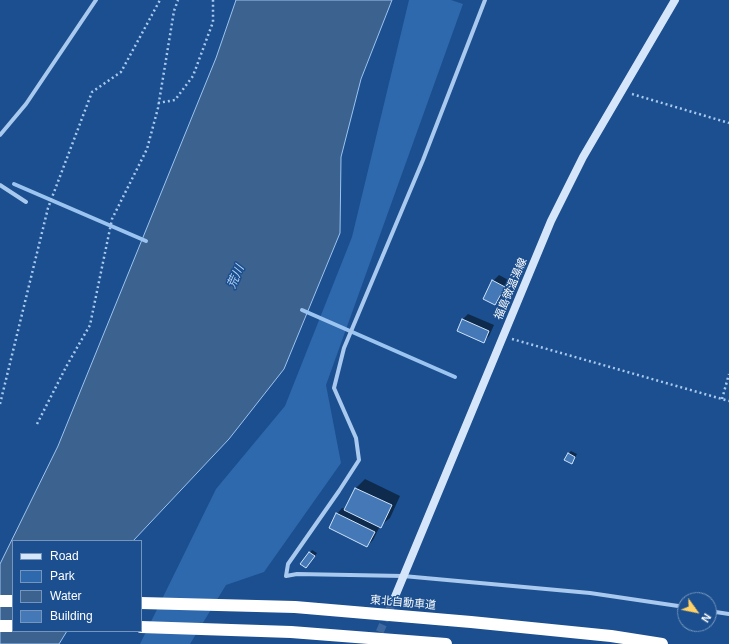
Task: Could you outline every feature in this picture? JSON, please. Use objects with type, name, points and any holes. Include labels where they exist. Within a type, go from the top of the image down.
[{"type":"highway","points":[[0,601],[12,601]]},
{"type":"highway","name":"東北自動車道","points":[[142,603],[295,607],[611,636],[662,644]]},
{"type":"highway","points":[[0,626],[12,626]]},
{"type":"highway","points":[[142,627],[291,632],[446,644]]},
{"type":"main road","name":"福島微温湯線","points":[[394,599],[551,221],[583,157],[675,0]]},
{"type":"street","points":[[0,135],[26,104],[96,0]]},
{"type":"street","points":[[485,0],[423,160],[344,348],[334,388],[356,438],[359,460],[288,564],[286,576],[297,574],[403,576],[590,593],[677,606]]},
{"type":"street","points":[[0,185],[26,202]]},
{"type":"street","points":[[717,612],[729,614]]},
{"type":"path","points":[[0,404],[48,208],[92,92],[121,72],[160,0]]},
{"type":"path","points":[[37,424],[66,367],[90,326],[112,219],[147,150],[158,103],[174,11],[178,0]]},
{"type":"path","points":[[158,103],[175,100],[193,76],[213,22],[213,0]]},
{"type":"path","points":[[622,91],[729,123]]},
{"type":"path","points":[[504,337],[729,401]]},
{"type":"path","points":[[722,399],[729,374]]},
{"type":"green space","points":[[409,0],[451,0],[463,4],[326,385],[341,463],[264,572],[226,585],[190,644],[140,644],[216,489],[285,406],[352,237]]},
{"type":"water","name":"荒川","points":[[236,0],[392,0],[361,79],[341,157],[340,233],[284,369],[229,439],[134,540],[12,540],[12,632],[66,632],[59,644],[0,644],[0,564],[58,446],[216,58]]},
{"type":"building","points":[[492,280],[505,287],[495,305],[483,299]]},
{"type":"building","points":[[462,319],[489,331],[484,343],[457,331]]},
{"type":"building","points":[[568,453],[575,457],[572,464],[564,460]]},
{"type":"building","points":[[355,488],[392,505],[381,528],[344,510]]},
{"type":"building","points":[[336,513],[375,532],[367,547],[329,528]]},
{"type":"building","points":[[309,552],[315,556],[306,568],[300,564]]},
{"type":"waterway","points":[[14,184],[146,241]]},
{"type":"waterway","points":[[302,310],[455,377]]},
{"type":"tunnel","points":[[375,643],[394,599]]}]
